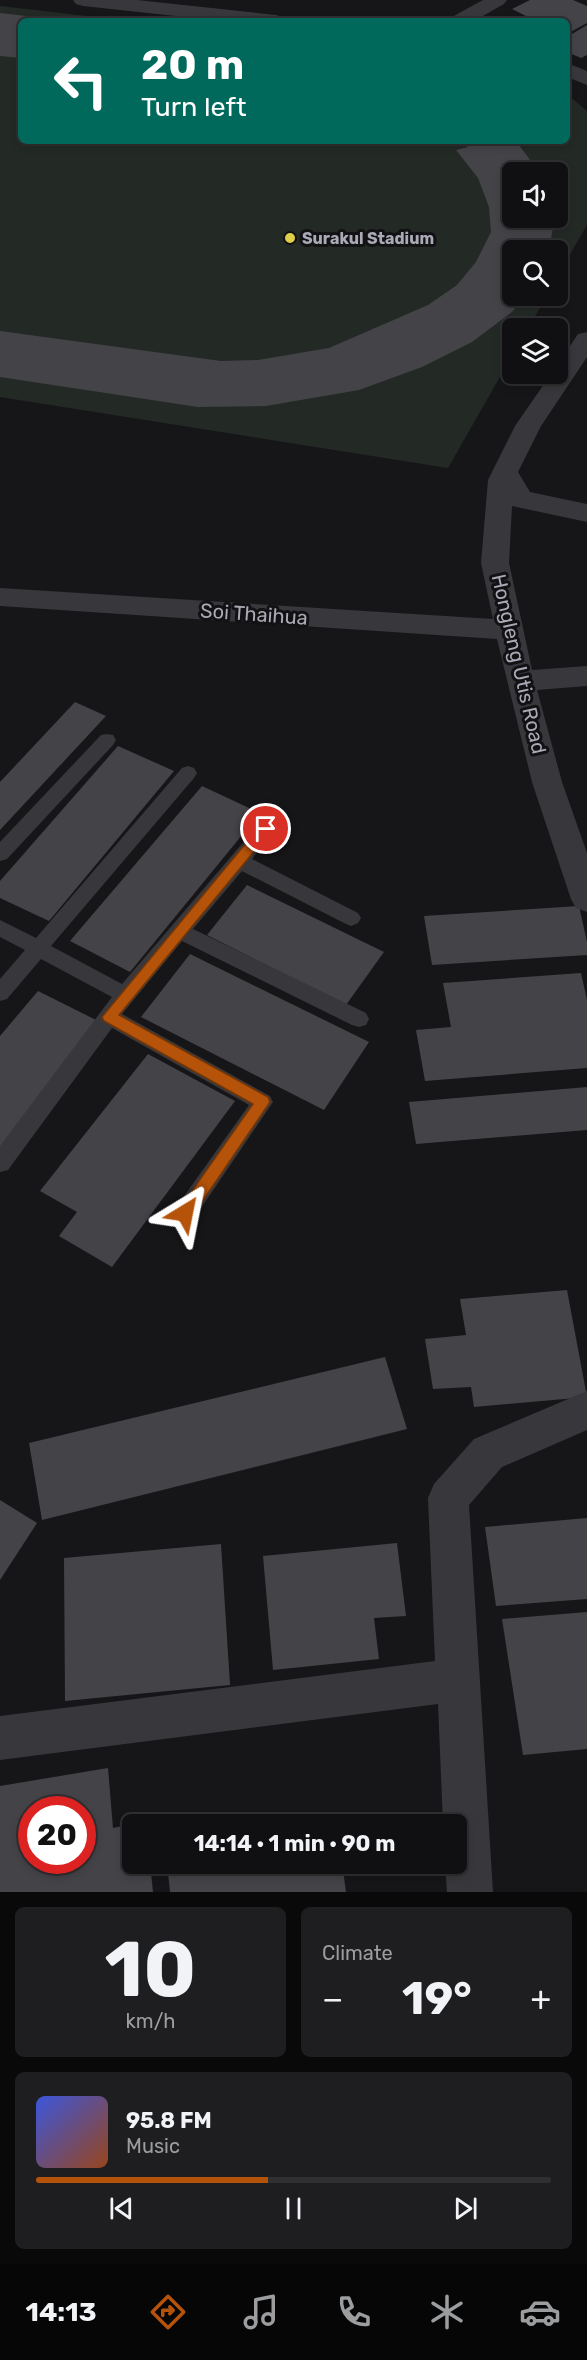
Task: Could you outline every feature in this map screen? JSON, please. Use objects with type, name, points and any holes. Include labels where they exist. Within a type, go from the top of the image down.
[{"type":"street","points":[[83,0],[248,18]]},
{"type":"street","points":[[464,18],[497,0]]},
{"type":"street","name":"Hongleng Utis Road","points":[[587,339],[528,426],[501,480],[495,564],[520,681],[547,782],[587,899]]},
{"type":"street","points":[[505,472],[520,499],[587,513]]},
{"type":"street","points":[[498,523],[520,499]]},
{"type":"street","name":"Soi Thaihua","points":[[0,597],[509,630]]},
{"type":"street","points":[[520,681],[587,676]]},
{"type":"street","points":[[470,1892],[448,1498],[488,1454],[587,1410]]},
{"type":"street","points":[[0,1738],[457,1680]]},
{"type":"lane","points":[[0,854],[107,740]]},
{"type":"lane","points":[[0,993],[188,773]]},
{"type":"lane","points":[[0,1163],[125,995],[266,829]]},
{"type":"lane","points":[[238,861],[351,918]]},
{"type":"lane","points":[[0,928],[125,995]]},
{"type":"lane","points":[[179,931],[359,1019]]},
{"type":"lane","points":[[109,1017],[263,1102],[185,1213]]},
{"type":"shaded area","name":"Surakul Stadium","points":[[0,6],[105,18],[18,18],[18,144],[570,144],[570,97],[587,111],[587,225],[568,258],[568,240],[502,240],[502,306],[541,306],[534,318],[502,318],[502,373],[448,468],[0,397]]},
{"type":"building","points":[[530,0],[573,0],[587,6],[587,23],[570,32],[570,18],[522,18],[526,16],[512,9]]},
{"type":"building","points":[[0,13],[44,18],[18,18],[18,58],[0,56]]},
{"type":"building","points":[[587,25],[587,55],[581,58],[570,53],[570,35]]},
{"type":"building","points":[[464,144],[518,144],[532,162],[502,162],[502,228],[553,228],[551,240],[502,240],[502,306],[517,306],[472,342],[422,367],[359,390],[266,406],[198,407],[0,377],[0,331],[221,361],[258,360],[329,348],[428,305],[457,285],[476,262],[491,232],[489,207],[478,178],[456,150],[468,147]]},
{"type":"building","points":[[75,702],[106,716],[0,830],[0,782]]},
{"type":"building","points":[[118,746],[174,771],[49,921],[0,898],[0,881]]},
{"type":"building","points":[[202,786],[260,813],[130,972],[70,941]]},
{"type":"building","points":[[247,885],[384,952],[346,1005],[207,935]]},
{"type":"building","points":[[579,906],[587,942],[587,955],[432,965],[424,916]]},
{"type":"building","points":[[190,954],[369,1042],[324,1110],[141,1017]]},
{"type":"building","points":[[581,973],[587,1000],[587,1068],[425,1081],[416,1030],[451,1027],[443,983]]},
{"type":"building","points":[[38,991],[100,1022],[0,1148],[0,1036]]},
{"type":"building","points":[[148,1054],[235,1101],[112,1267],[59,1236],[77,1212],[40,1191]]},
{"type":"building","points":[[587,1087],[587,1130],[416,1144],[409,1102]]},
{"type":"building","points":[[567,1290],[587,1397],[474,1407],[471,1387],[433,1389],[425,1339],[466,1335],[460,1299]]},
{"type":"building","points":[[385,1357],[407,1429],[42,1520],[29,1443]]},
{"type":"building","points":[[0,1500],[37,1523],[0,1580]]},
{"type":"building","points":[[587,1518],[587,1599],[496,1606],[485,1527]]},
{"type":"building","points":[[397,1543],[406,1616],[374,1618],[379,1659],[273,1670],[263,1556]]},
{"type":"building","points":[[221,1544],[230,1685],[65,1701],[64,1558]]},
{"type":"building","points":[[587,1612],[587,1749],[523,1755],[502,1619]]},
{"type":"building","points":[[108,1768],[113,1828],[122,1826],[122,1874],[151,1874],[153,1892],[0,1892],[0,1786]]},
{"type":"building","points":[[168,1874],[344,1874],[346,1892],[170,1892]]},
{"type":"place","name":"Surakul Stadium","points":[[290,238]]},
{"type":"route","points":[[185,1213],[263,1102],[109,1017],[125,995],[266,829]]}]
